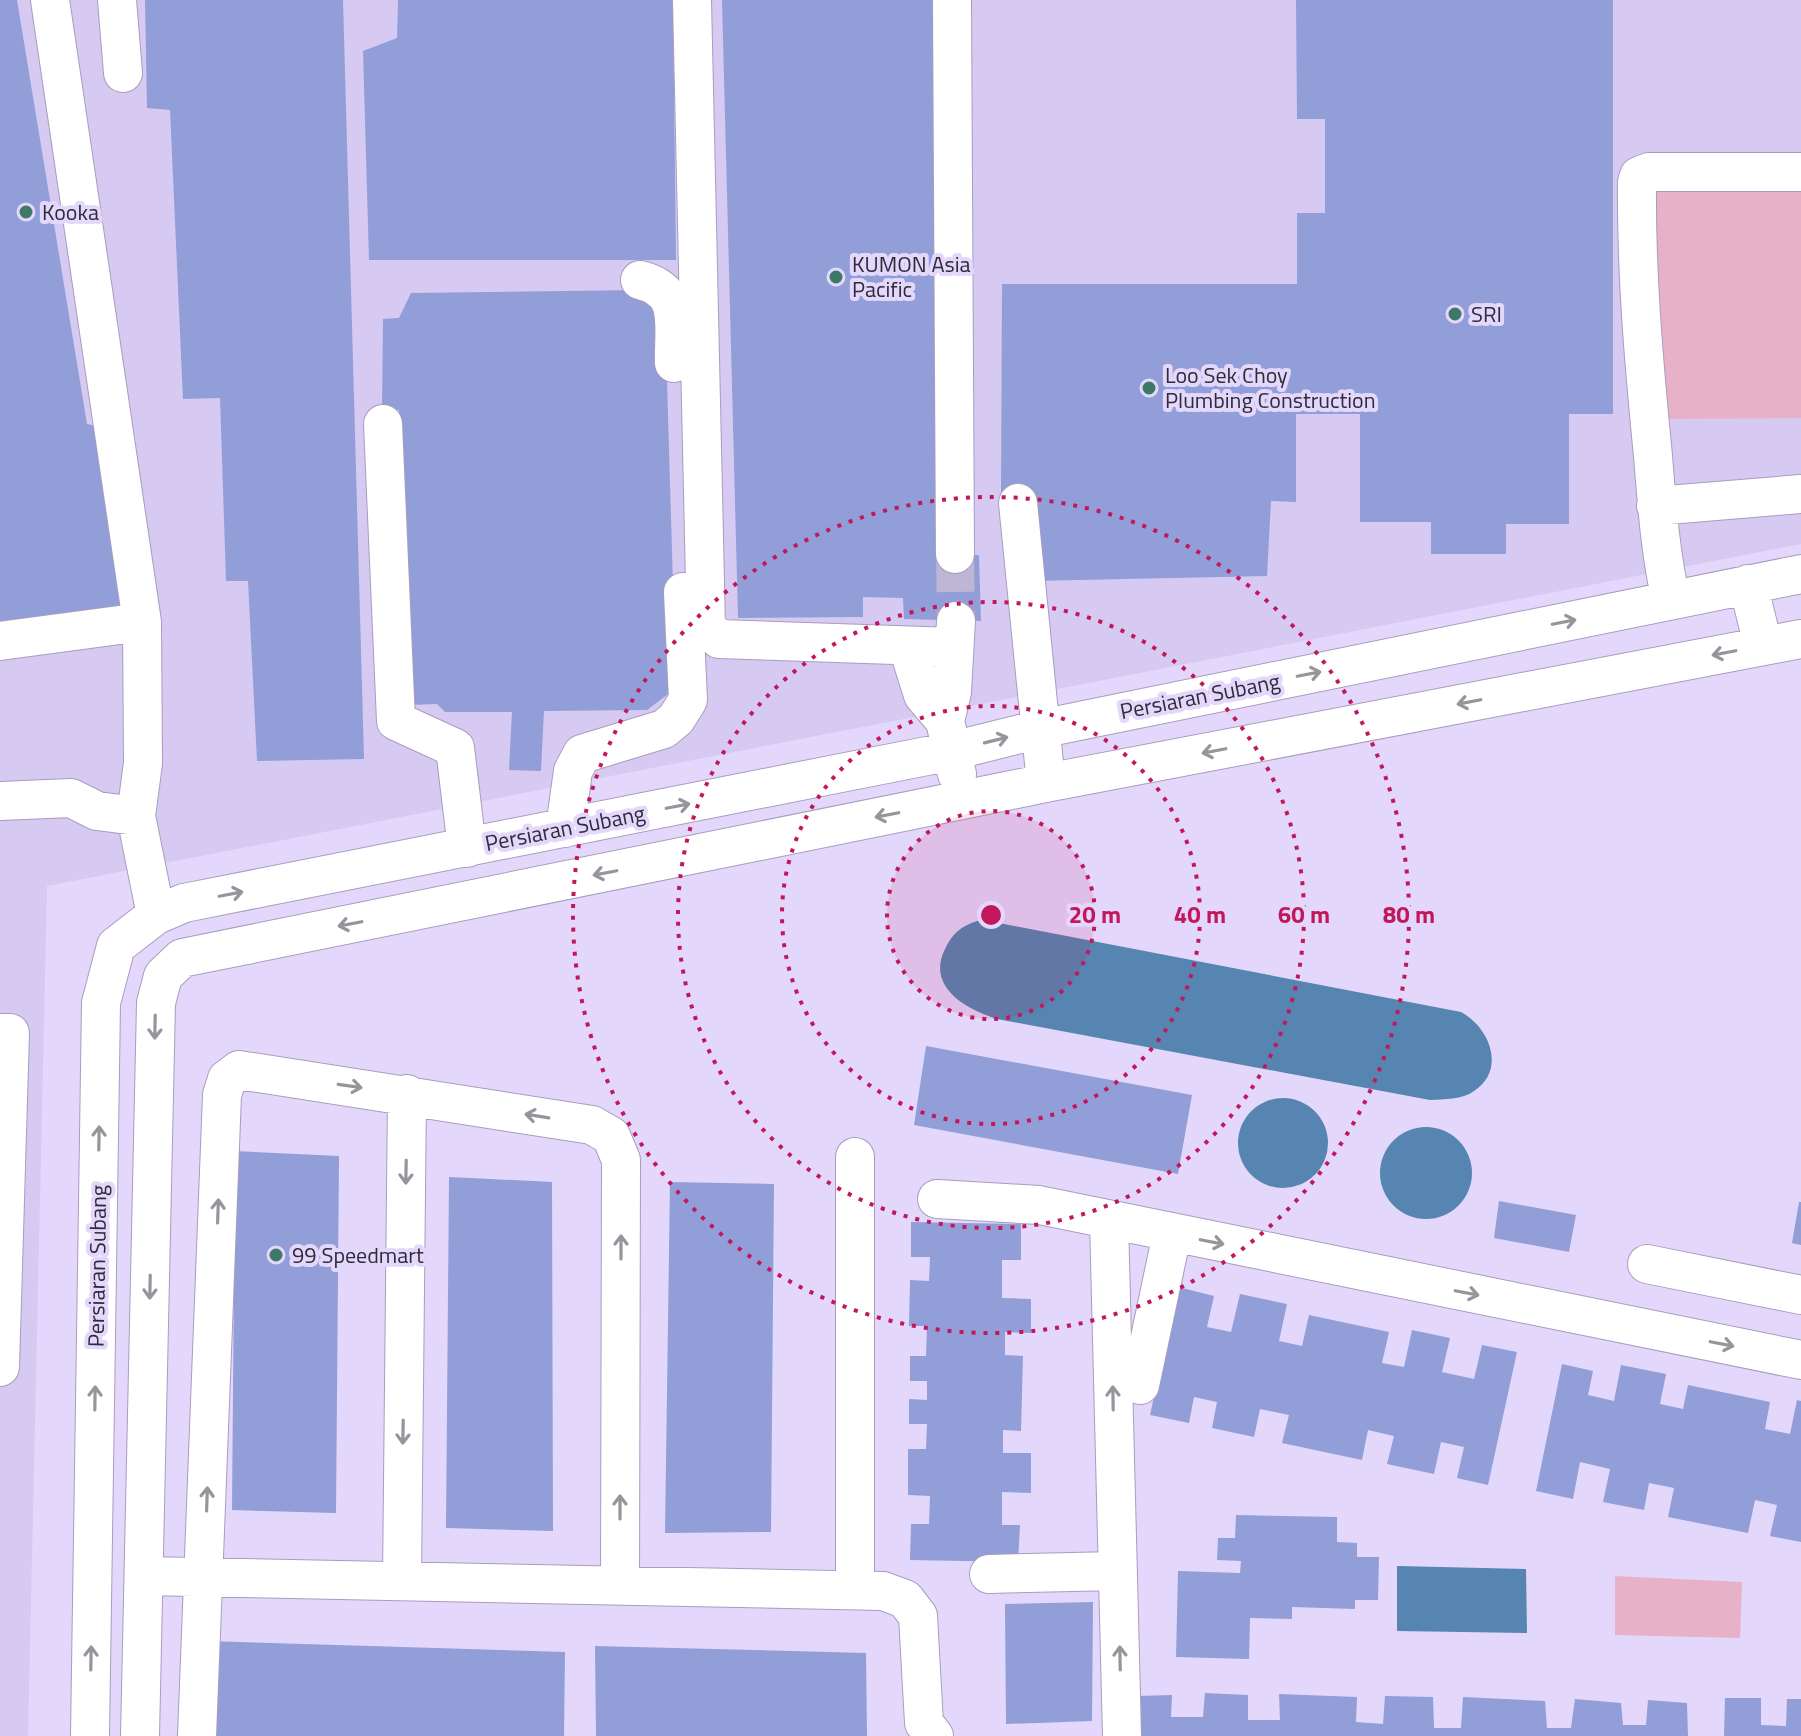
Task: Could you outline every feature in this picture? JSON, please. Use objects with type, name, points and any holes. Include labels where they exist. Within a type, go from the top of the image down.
[{"type":"street","points":[[50,0],[142,622],[143,763],[136,816],[156,915]]},
{"type":"street","points":[[117,0],[123,73]]},
{"type":"street","points":[[692,0],[706,627],[719,639],[908,647],[955,634],[949,736],[963,800]]},
{"type":"street","points":[[952,0],[955,554]]},
{"type":"street","points":[[1671,600],[1659,550],[1640,337],[1637,266],[1639,176],[1649,172],[1801,172]]},
{"type":"street","points":[[565,828],[573,771],[582,754],[664,729],[676,719],[688,700],[672,300],[661,285],[640,280]]},
{"type":"street","points":[[383,424],[396,721],[455,748],[467,848]]},
{"type":"street","points":[[1656,506],[1801,494]]},
{"type":"street","points":[[1018,503],[1046,783]]},
{"type":"street","name":"Persiaran Subang","points":[[90,1736],[101,1003],[116,946],[156,915],[184,903],[565,828],[949,736],[1040,729],[1801,574]]},
{"type":"street","points":[[1748,584],[1763,645]]},
{"type":"street","points":[[0,641],[142,622]]},
{"type":"street","points":[[140,1736],[156,1003],[163,976],[182,958],[1046,783],[1801,639]]},
{"type":"street","points":[[908,647],[923,695],[949,736]]},
{"type":"street","points":[[0,801],[71,798],[97,811],[136,816]]},
{"type":"street","points":[[0,1033],[10,1033],[0,1367]]},
{"type":"street","points":[[197,1736],[222,1095],[227,1079],[239,1070],[592,1125],[603,1130],[619,1149],[620,1585]]},
{"type":"street","points":[[402,1581],[407,1094]]},
{"type":"street","points":[[855,1157],[855,1589]]},
{"type":"street","points":[[937,1199],[1039,1205],[1801,1360]]},
{"type":"street","points":[[1109,1220],[1122,1736]]},
{"type":"street","points":[[1140,1385],[1172,1234]]},
{"type":"street","points":[[1647,1264],[1801,1295]]},
{"type":"street","points":[[989,1574],[1117,1571]]},
{"type":"street","points":[[144,1576],[883,1591],[905,1599],[918,1616],[924,1723],[934,1736]]},
{"type":"shaded area","points":[[0,0],[1801,0],[1801,544],[47,886],[28,1736],[0,1736]]},
{"type":"shaded area","points":[[1801,184],[1801,418],[1649,419],[1648,185]]},
{"type":"shaded area","points":[[1615,1576],[1742,1582],[1740,1638],[1615,1635]]},
{"type":"water","points":[[977,921],[1461,1012],[1486,1038],[1492,1060],[1490,1071],[1484,1082],[1469,1094],[1430,1100],[997,1019],[962,1002],[945,985],[941,975],[941,963],[951,939],[962,928]]},
{"type":"water","points":[[1283,1098],[1300,1101],[1315,1111],[1325,1126],[1328,1143],[1325,1160],[1315,1175],[1300,1185],[1283,1188],[1266,1185],[1251,1175],[1241,1160],[1238,1143],[1241,1126],[1251,1111],[1266,1101]]},
{"type":"water","points":[[1426,1127],[1444,1130],[1459,1140],[1469,1155],[1472,1173],[1469,1191],[1459,1206],[1444,1216],[1426,1219],[1408,1216],[1393,1206],[1383,1191],[1380,1173],[1383,1155],[1393,1140],[1408,1130]]},
{"type":"water","points":[[1397,1566],[1526,1569],[1527,1633],[1397,1631]]},
{"type":"building","name":"Kooka","points":[[0,0],[17,0],[87,424],[97,426],[123,616],[0,632]]},
{"type":"building","points":[[145,0],[343,0],[364,759],[257,761],[248,581],[226,581],[220,398],[183,399],[170,110],[147,108]]},
{"type":"building","points":[[398,0],[673,0],[676,260],[369,260],[363,51],[397,38]]},
{"type":"building","name":"KUMON Asia Pacific","points":[[722,0],[940,0],[945,555],[979,555],[981,621],[904,619],[903,598],[863,597],[863,617],[738,618]]},
{"type":"building","name":"SRI","points":[[1296,0],[1613,0],[1613,414],[1569,414],[1569,524],[1506,524],[1506,554],[1431,554],[1431,522],[1360,522],[1360,414],[1296,414],[1296,502],[1271,501],[1267,576],[1032,581],[1026,500],[1001,492],[1002,284],[1297,284],[1297,213],[1325,213],[1325,119],[1297,119]]},
{"type":"building","points":[[642,290],[665,313],[676,688],[647,710],[544,711],[541,771],[509,770],[512,712],[445,712],[437,704],[407,705],[399,410],[382,409],[383,319],[399,318],[411,293]]},
{"type":"building","points":[[926,1046],[1192,1095],[1178,1174],[914,1125]]},
{"type":"building","points":[[235,1151],[339,1156],[336,1513],[232,1510]]},
{"type":"building","points":[[449,1177],[552,1182],[553,1531],[446,1528]]},
{"type":"building","points":[[670,1182],[774,1184],[771,1532],[665,1533]]},
{"type":"building","points":[[1499,1201],[1576,1215],[1569,1252],[1494,1238]]},
{"type":"building","points":[[1801,1202],[1801,1245],[1792,1243]]},
{"type":"building","points":[[911,1222],[1021,1224],[1021,1260],[1002,1260],[1002,1298],[1031,1299],[1031,1333],[1005,1332],[1005,1355],[1023,1356],[1021,1431],[1003,1430],[1003,1453],[1031,1453],[1031,1493],[1002,1492],[1002,1525],[1020,1525],[1018,1562],[910,1560],[911,1524],[929,1524],[930,1496],[908,1495],[908,1449],[926,1449],[927,1424],[909,1424],[909,1399],[927,1400],[927,1381],[910,1381],[910,1356],[926,1356],[927,1326],[909,1326],[910,1280],[929,1281],[930,1257],[911,1257]]},
{"type":"building","points":[[1178,1287],[1214,1296],[1207,1327],[1231,1332],[1240,1294],[1287,1304],[1279,1341],[1302,1346],[1309,1315],[1389,1332],[1382,1363],[1404,1367],[1412,1330],[1450,1338],[1442,1372],[1474,1379],[1482,1345],[1517,1352],[1488,1485],[1457,1478],[1464,1447],[1441,1442],[1434,1474],[1387,1464],[1394,1436],[1368,1430],[1362,1460],[1282,1443],[1289,1415],[1260,1409],[1254,1437],[1212,1428],[1217,1402],[1194,1397],[1189,1423],[1150,1415]]},
{"type":"building","points":[[1562,1364],[1593,1371],[1588,1395],[1614,1401],[1621,1365],[1666,1374],[1660,1404],[1683,1409],[1688,1385],[1770,1402],[1765,1429],[1790,1434],[1797,1400],[1801,1401],[1801,1542],[1770,1536],[1777,1505],[1755,1500],[1748,1533],[1668,1517],[1674,1488],[1649,1483],[1644,1510],[1603,1502],[1610,1469],[1580,1462],[1573,1499],[1536,1491]]},
{"type":"building","points":[[1236,1515],[1337,1517],[1337,1542],[1357,1543],[1357,1557],[1379,1557],[1378,1600],[1355,1600],[1355,1609],[1292,1607],[1292,1619],[1250,1618],[1249,1659],[1176,1657],[1178,1571],[1240,1573],[1241,1561],[1217,1560],[1218,1538],[1235,1538]]},
{"type":"building","points":[[1093,1602],[1092,1721],[1006,1724],[1005,1604]]},
{"type":"building","points":[[206,1641],[565,1652],[564,1736],[206,1736]]},
{"type":"building","points":[[595,1646],[866,1653],[867,1736],[596,1736]]},
{"type":"building","points":[[1205,1693],[1248,1695],[1248,1720],[1280,1720],[1279,1694],[1357,1697],[1356,1722],[1383,1724],[1385,1696],[1433,1697],[1434,1728],[1461,1728],[1463,1697],[1545,1701],[1547,1728],[1571,1728],[1575,1699],[1621,1703],[1623,1725],[1646,1725],[1648,1700],[1687,1703],[1688,1736],[1136,1736],[1136,1696],[1172,1695],[1171,1717],[1203,1717]]},
{"type":"building","points":[[1725,1698],[1761,1698],[1761,1725],[1786,1726],[1787,1699],[1801,1699],[1801,1736],[1724,1736]]},
{"type":"tunnel","points":[[955,554],[956,621]]},
{"type":"place","name":"Kooka","points":[[26,212]]},
{"type":"place","name":"KUMON Asia Pacific","points":[[836,277]]},
{"type":"place","name":"SRI","points":[[1455,314]]},
{"type":"place","name":"Loo Sek Choy Plumbing Construction","points":[[1149,388]]},
{"type":"place","name":"99 Speedmart","points":[[276,1255]]}]
